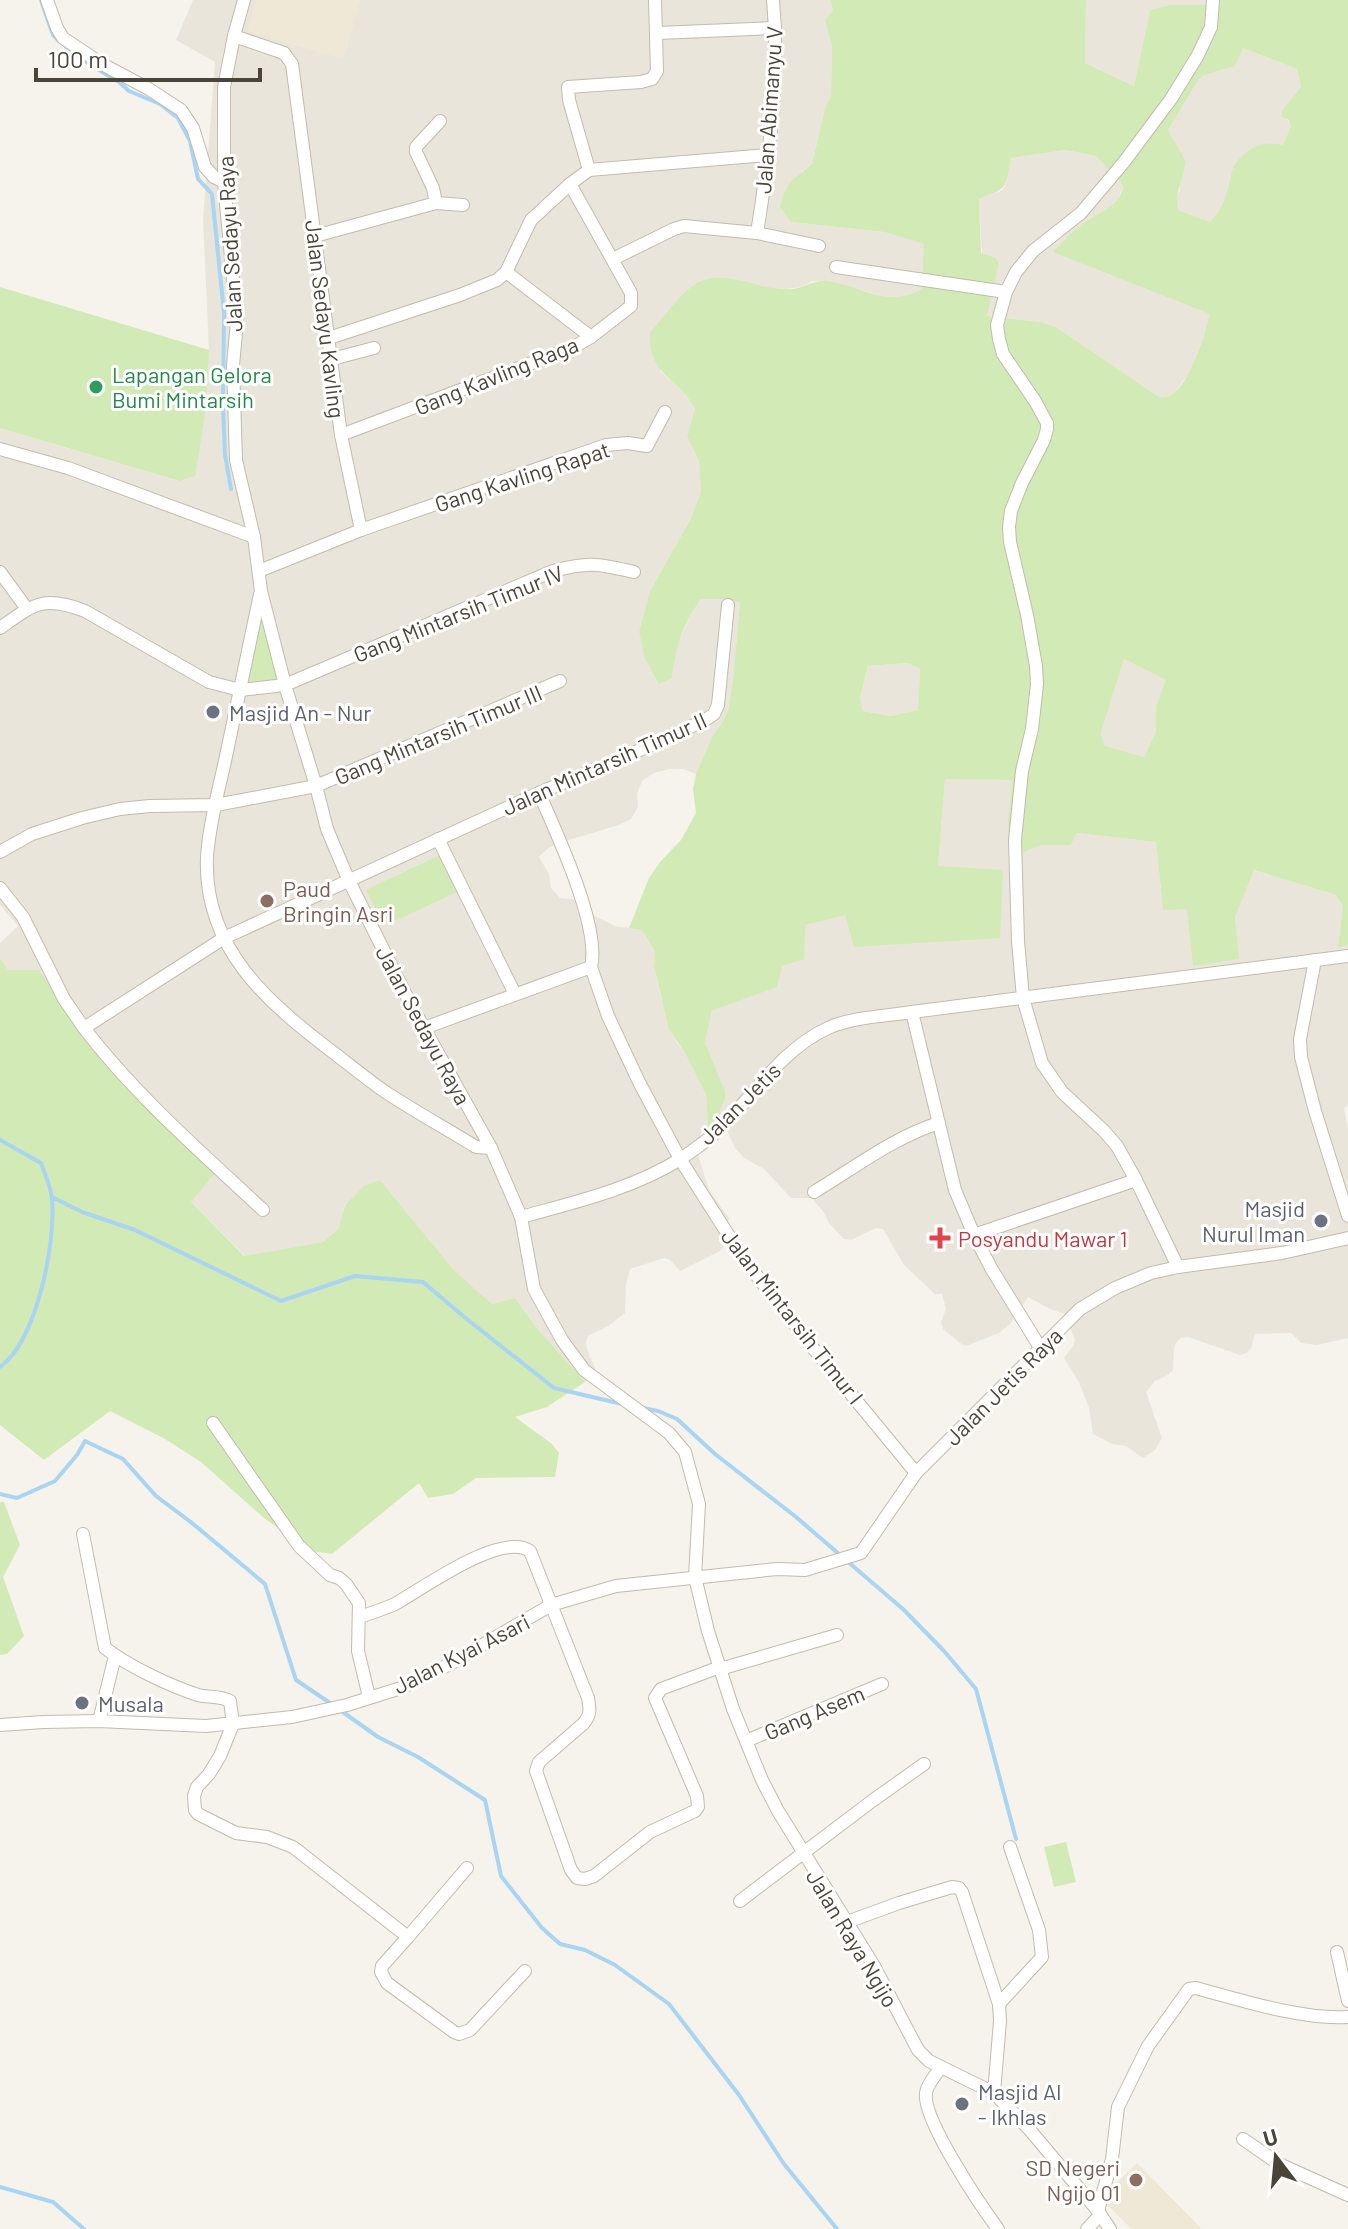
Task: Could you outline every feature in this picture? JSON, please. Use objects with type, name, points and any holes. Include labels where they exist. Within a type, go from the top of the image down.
[{"type":"street","points":[[47,0],[63,38],[181,110],[193,128],[205,167],[224,182]]},
{"type":"street","name":"Jalan Sedayu Raya","points":[[244,0],[224,87],[224,182],[237,322],[233,365],[236,460],[254,537],[261,591],[285,685],[327,829],[349,881],[424,1028],[491,1148],[521,1217],[534,1289],[562,1340],[584,1370],[669,1433],[685,1452],[699,1504],[695,1577]]},
{"type":"street","points":[[589,170],[568,87],[652,79],[657,71],[655,0]]},
{"type":"street","name":"Jalan Abimanyu V","points":[[758,226],[773,102],[773,0]]},
{"type":"street","points":[[1178,1267],[1117,1146],[1062,1092],[1042,1063],[1023,998],[1015,840],[1022,771],[1032,729],[1037,684],[1032,641],[1009,527],[1016,497],[1044,440],[1047,423],[1003,354],[997,325],[1006,292],[1016,272],[1033,251],[1081,213],[1171,99],[1211,27],[1213,0]]},
{"type":"street","points":[[658,33],[775,28]]},
{"type":"street","name":"Jalan Sedayu Kavling","points":[[234,36],[284,53],[292,64],[341,435],[361,530]]},
{"type":"street","points":[[436,203],[416,147],[440,121]]},
{"type":"street","points":[[329,338],[497,280],[506,272],[531,220],[589,170],[767,155]]},
{"type":"street","points":[[570,184],[613,259],[684,226],[758,226],[819,246]]},
{"type":"street","points":[[315,236],[436,203],[463,205]]},
{"type":"street","name":"Gang Kavling Raga","points":[[341,435],[572,348],[591,337],[631,306],[631,293],[613,259]]},
{"type":"street","points":[[836,267],[1006,292]]},
{"type":"street","points":[[506,272],[591,337]]},
{"type":"street","points":[[332,359],[374,348]]},
{"type":"street","name":"Gang Kavling Rapat","points":[[361,530],[606,445],[628,443],[647,446],[665,412]]},
{"type":"street","points":[[0,449],[68,468],[254,537]]},
{"type":"street","points":[[259,571],[361,530]]},
{"type":"street","name":"Gang Mintarsih Timur IV","points":[[240,690],[285,685],[553,571],[596,563],[634,572]]},
{"type":"street","points":[[0,572],[27,609]]},
{"type":"street","points":[[261,591],[207,855],[214,911],[224,938],[241,969],[263,994],[300,1027],[386,1092],[476,1147],[491,1148]]},
{"type":"street","points":[[0,628],[27,609],[42,603],[71,606],[209,682],[240,690]]},
{"type":"street","name":"Jalan Mintarsih Timur II","points":[[84,1028],[224,938],[705,720],[714,714],[718,705],[728,605]]},
{"type":"street","name":"Gang Mintarsih Timur III","points":[[0,852],[32,834],[120,809],[216,805],[316,786],[560,681]]},
{"type":"street","name":"Jalan Mintarsih Timur I","points":[[539,793],[583,902],[592,948],[591,967],[616,1034],[680,1159],[743,1258],[916,1473]]},
{"type":"street","points":[[438,839],[515,994]]},
{"type":"street","points":[[0,888],[23,917],[64,999],[108,1059],[149,1104],[263,1210]]},
{"type":"street","name":"Jalan Jetis","points":[[521,1217],[602,1195],[680,1159],[716,1133],[796,1047],[841,1023],[1348,956]]},
{"type":"street","points":[[1315,960],[1300,1039],[1301,1057],[1348,1216]]},
{"type":"street","points":[[424,1028],[591,967]]},
{"type":"street","points":[[912,1012],[955,1190],[991,1268],[1041,1349]]},
{"type":"street","points":[[814,1192],[904,1138],[939,1123]]},
{"type":"street","points":[[974,1235],[1136,1180]]},
{"type":"street","name":"Jalan Jetis Raya","points":[[695,1577],[777,1569],[805,1570],[861,1553],[916,1473],[1080,1309],[1115,1288],[1151,1273],[1178,1267],[1282,1253],[1348,1238]]},
{"type":"street","name":"Jalan Kyai Asari","points":[[213,1423],[299,1546],[330,1575],[346,1584],[359,1603],[358,1651],[369,1697]]},
{"type":"street","points":[[83,1534],[105,1648],[143,1671],[196,1694],[228,1699],[233,1724],[220,1756],[197,1787],[194,1796],[198,1814],[236,1833],[267,1837],[293,1847],[408,1937]]},
{"type":"street","name":"Jalan Kyai Asari","points":[[360,1617],[391,1606],[475,1557],[517,1546],[530,1551],[551,1605]]},
{"type":"street","name":"Jalan Kyai Asari","points":[[0,1725],[99,1721],[206,1726],[292,1717],[347,1705],[401,1688],[448,1665],[551,1605],[616,1586],[695,1577]]},
{"type":"street","name":"Jalan Raya Ngijo","points":[[695,1577],[708,1631],[733,1709],[762,1780],[802,1853],[874,1966],[918,2050],[929,2061],[994,2093],[1029,2129],[1110,2229]]},
{"type":"street","points":[[551,1605],[591,1710],[583,1724],[539,1762],[536,1771],[571,1870],[577,1878],[585,1879],[594,1876],[650,1832],[698,1807],[697,1796],[655,1698],[661,1689],[720,1668],[837,1635]]},
{"type":"street","points":[[99,1721],[115,1656]]},
{"type":"street","name":"Gang Asem","points":[[746,1741],[882,1684]]},
{"type":"street","points":[[740,1901],[924,1764]]},
{"type":"street","points":[[999,2004],[1042,1957],[1039,1930],[1010,1847]]},
{"type":"street","points":[[467,1868],[382,1966],[383,1977],[459,2034],[470,2030],[525,1971]]},
{"type":"street","points":[[847,1922],[899,1903],[952,1887],[959,1888],[999,2004],[994,2093]]},
{"type":"street","points":[[1337,1952],[1348,2001]]},
{"type":"street","points":[[1087,2229],[1099,2213],[1112,2159],[1118,2107],[1148,2046],[1189,1989],[1330,2018],[1348,2017]]},
{"type":"street","points":[[941,2067],[926,2090],[931,2120],[998,2229]]},
{"type":"street","points":[[1243,2139],[1279,2164],[1348,2195]]},
{"type":"shaded area","points":[[193,0],[830,0],[833,10],[825,20],[832,47],[831,95],[812,164],[801,172],[792,222],[884,232],[925,244],[922,290],[910,296],[882,296],[828,281],[813,281],[787,289],[730,279],[660,371],[690,397],[696,409],[687,437],[699,461],[701,492],[690,520],[650,591],[639,631],[672,678],[676,647],[701,598],[728,599],[740,603],[728,710],[696,774],[683,769],[654,773],[642,781],[637,794],[638,807],[631,819],[562,842],[548,848],[539,857],[549,874],[551,888],[560,898],[573,899],[589,913],[615,926],[642,930],[655,952],[654,967],[660,995],[677,1043],[706,1095],[708,1124],[701,1132],[698,1155],[709,1190],[729,1218],[725,1245],[720,1251],[680,1271],[664,1258],[630,1269],[625,1313],[588,1336],[587,1349],[595,1368],[585,1382],[535,1326],[515,1298],[492,1304],[454,1270],[380,1180],[345,1204],[338,1229],[323,1242],[245,1256],[191,1202],[214,1173],[140,1102],[95,1048],[8,970],[0,958],[0,943],[18,926],[0,905],[0,428],[178,481],[209,350],[203,220],[215,62],[176,40]]},
{"type":"shaded area","points":[[257,0],[360,0],[344,59],[247,32]]},
{"type":"shaded area","points":[[1086,0],[1210,0],[1207,5],[1170,5],[1150,10],[1134,86],[1085,63]]},
{"type":"shaded area","points":[[1243,48],[1297,69],[1301,87],[1282,110],[1291,126],[1283,145],[1231,173],[1225,200],[1210,222],[1178,210],[1180,190],[1168,130],[1199,79],[1204,74],[1224,69]]},
{"type":"shaded area","points":[[1065,150],[1096,156],[1123,187],[1118,199],[1108,208],[1082,223],[1211,314],[1192,369],[1172,396],[1165,399],[1056,327],[1041,322],[986,316],[999,263],[995,257],[982,253],[979,199],[1001,191],[1005,186],[1011,158]]},
{"type":"shaded area","points":[[1124,659],[1167,680],[1156,706],[1156,732],[1144,757],[1105,747],[1101,733]]},
{"type":"shaded area","points":[[908,663],[920,669],[918,710],[890,716],[863,711],[860,698],[868,666]]},
{"type":"shaded area","points":[[945,778],[1012,780],[1009,842],[1071,845],[1077,833],[1156,842],[1163,909],[1187,908],[1238,959],[1235,917],[1253,870],[1336,895],[1343,906],[1338,946],[1348,945],[1348,1105],[1344,1108],[1348,1129],[1348,1338],[1317,1345],[1301,1343],[1291,1333],[1255,1334],[1251,1348],[1240,1355],[1188,1337],[1181,1338],[1174,1349],[1173,1370],[1155,1381],[1146,1392],[1162,1438],[1155,1450],[1143,1458],[1126,1446],[1112,1444],[1093,1434],[1089,1408],[1079,1382],[1064,1358],[1075,1340],[1065,1314],[1028,1297],[1010,1324],[999,1333],[966,1346],[960,1343],[943,1329],[941,1322],[946,1309],[942,1294],[935,1294],[904,1265],[883,1229],[876,1228],[851,1240],[844,1239],[811,1198],[791,1198],[764,1169],[744,1158],[735,1148],[719,1113],[725,1099],[705,1043],[712,1011],[776,987],[782,965],[804,925],[845,914],[854,946],[938,866]]},
{"type":"shaded area","name":"SD Negeri Ngijo 01","points":[[1137,2163],[1202,2229],[1131,2229],[1101,2198]]},
{"type":"green space","points":[[830,0],[1086,0],[1085,63],[1134,86],[1150,10],[1170,5],[1207,5],[1210,0],[1348,0],[1348,945],[1338,947],[1343,906],[1336,895],[1254,870],[1235,917],[1239,959],[1193,966],[1187,909],[1163,910],[1156,842],[1077,833],[1071,845],[1041,845],[1024,852],[1009,843],[1012,780],[945,779],[938,866],[1003,870],[1000,938],[854,947],[845,915],[805,925],[804,959],[782,966],[777,987],[712,1011],[705,1043],[725,1099],[719,1113],[722,1120],[701,1132],[708,1123],[706,1095],[669,1029],[654,967],[655,952],[642,930],[629,928],[649,878],[681,840],[696,813],[693,789],[696,774],[728,710],[740,603],[728,599],[701,599],[681,636],[672,678],[659,684],[645,659],[639,631],[650,591],[690,520],[701,492],[699,461],[687,437],[695,409],[654,359],[650,333],[687,290],[710,278],[728,278],[786,289],[828,281],[886,297],[910,295],[922,289],[924,244],[884,232],[791,222],[780,207],[791,181],[812,164],[831,95],[832,47],[825,20],[833,10]],"holes":[[[1243,48],[1297,69],[1301,87],[1282,110],[1282,117],[1288,119],[1291,126],[1283,145],[1260,145],[1239,159],[1232,171],[1223,204],[1210,222],[1178,210],[1177,196],[1186,162],[1168,130],[1199,79],[1235,66]],[[1065,150],[1096,156],[1120,181],[1123,187],[1121,194],[1112,205],[1081,225],[1053,252],[1210,314],[1192,366],[1177,390],[1168,397],[1159,397],[1056,327],[1041,322],[987,316],[999,263],[995,257],[981,253],[979,199],[1004,186],[1011,158]],[[1124,659],[1166,680],[1156,706],[1156,732],[1144,757],[1105,746],[1101,733]],[[908,663],[920,669],[918,710],[890,716],[863,711],[860,698],[868,666]]]},
{"type":"green space","name":"Lapangan Gelora Bumi Mintarsih","points":[[0,287],[209,350],[205,414],[195,476],[179,481],[0,428]]},
{"type":"green space","points":[[261,603],[280,682],[245,685]]},
{"type":"green space","points":[[440,855],[457,892],[384,926],[366,890]]},
{"type":"green space","points":[[0,958],[8,970],[39,970],[126,1086],[207,1163],[215,1173],[191,1202],[244,1256],[323,1242],[338,1229],[345,1205],[364,1186],[380,1180],[454,1270],[492,1304],[515,1298],[535,1326],[585,1382],[547,1407],[515,1417],[552,1444],[559,1453],[555,1477],[476,1478],[453,1494],[428,1498],[419,1483],[332,1554],[311,1551],[264,1518],[201,1462],[165,1439],[110,1411],[44,1460],[0,1425]]},
{"type":"green space","points":[[0,1502],[4,1502],[20,1545],[3,1577],[24,1636],[7,1654],[0,1655]]},
{"type":"green space","points":[[1066,1842],[1076,1882],[1054,1887],[1044,1847]]},
{"type":"waterway","points":[[41,0],[53,35],[59,41]]},
{"type":"waterway","points":[[66,47],[129,91],[160,104],[178,118],[190,141],[198,179],[212,194],[224,313],[223,405],[225,455],[231,489]]},
{"type":"waterway","points":[[0,1140],[41,1163],[51,1194],[52,1218],[47,1264],[34,1314],[13,1354],[0,1367]]},
{"type":"waterway","points":[[52,1197],[82,1212],[135,1230],[281,1301],[355,1276],[423,1282],[554,1388],[622,1404]]},
{"type":"waterway","points":[[643,1408],[677,1419],[904,1610],[944,1651],[976,1689],[1016,1839]]},
{"type":"waterway","points":[[0,1494],[17,1498],[55,1481],[85,1441],[123,1459],[156,1496],[265,1584],[296,1680],[333,1705]]},
{"type":"waterway","points":[[340,1710],[378,1737],[418,1757],[485,1800],[501,1876],[542,1928],[560,1944],[585,1950],[615,1965],[669,2004],[739,2095],[784,2164],[837,2229]]},
{"type":"waterway","points":[[0,2187],[53,2202],[84,2229]]},
{"type":"place","name":"Lapangan Gelora Bumi Mintarsih","points":[[96,387]]},
{"type":"place","name":"Masjid An - Nur","points":[[213,712]]},
{"type":"place","name":"Paud Bringin Asri","points":[[267,901]]},
{"type":"place","name":"Masjid Nurul Iman","points":[[1321,1221]]},
{"type":"place","name":"Posyandu Mawar 1","points":[[940,1238]]},
{"type":"place","name":"Musala","points":[[82,1703]]},
{"type":"place","name":"Masjid Al - Ikhlas","points":[[962,2104]]},
{"type":"place","name":"SD Negeri Ngijo 01","points":[[1136,2180]]}]
